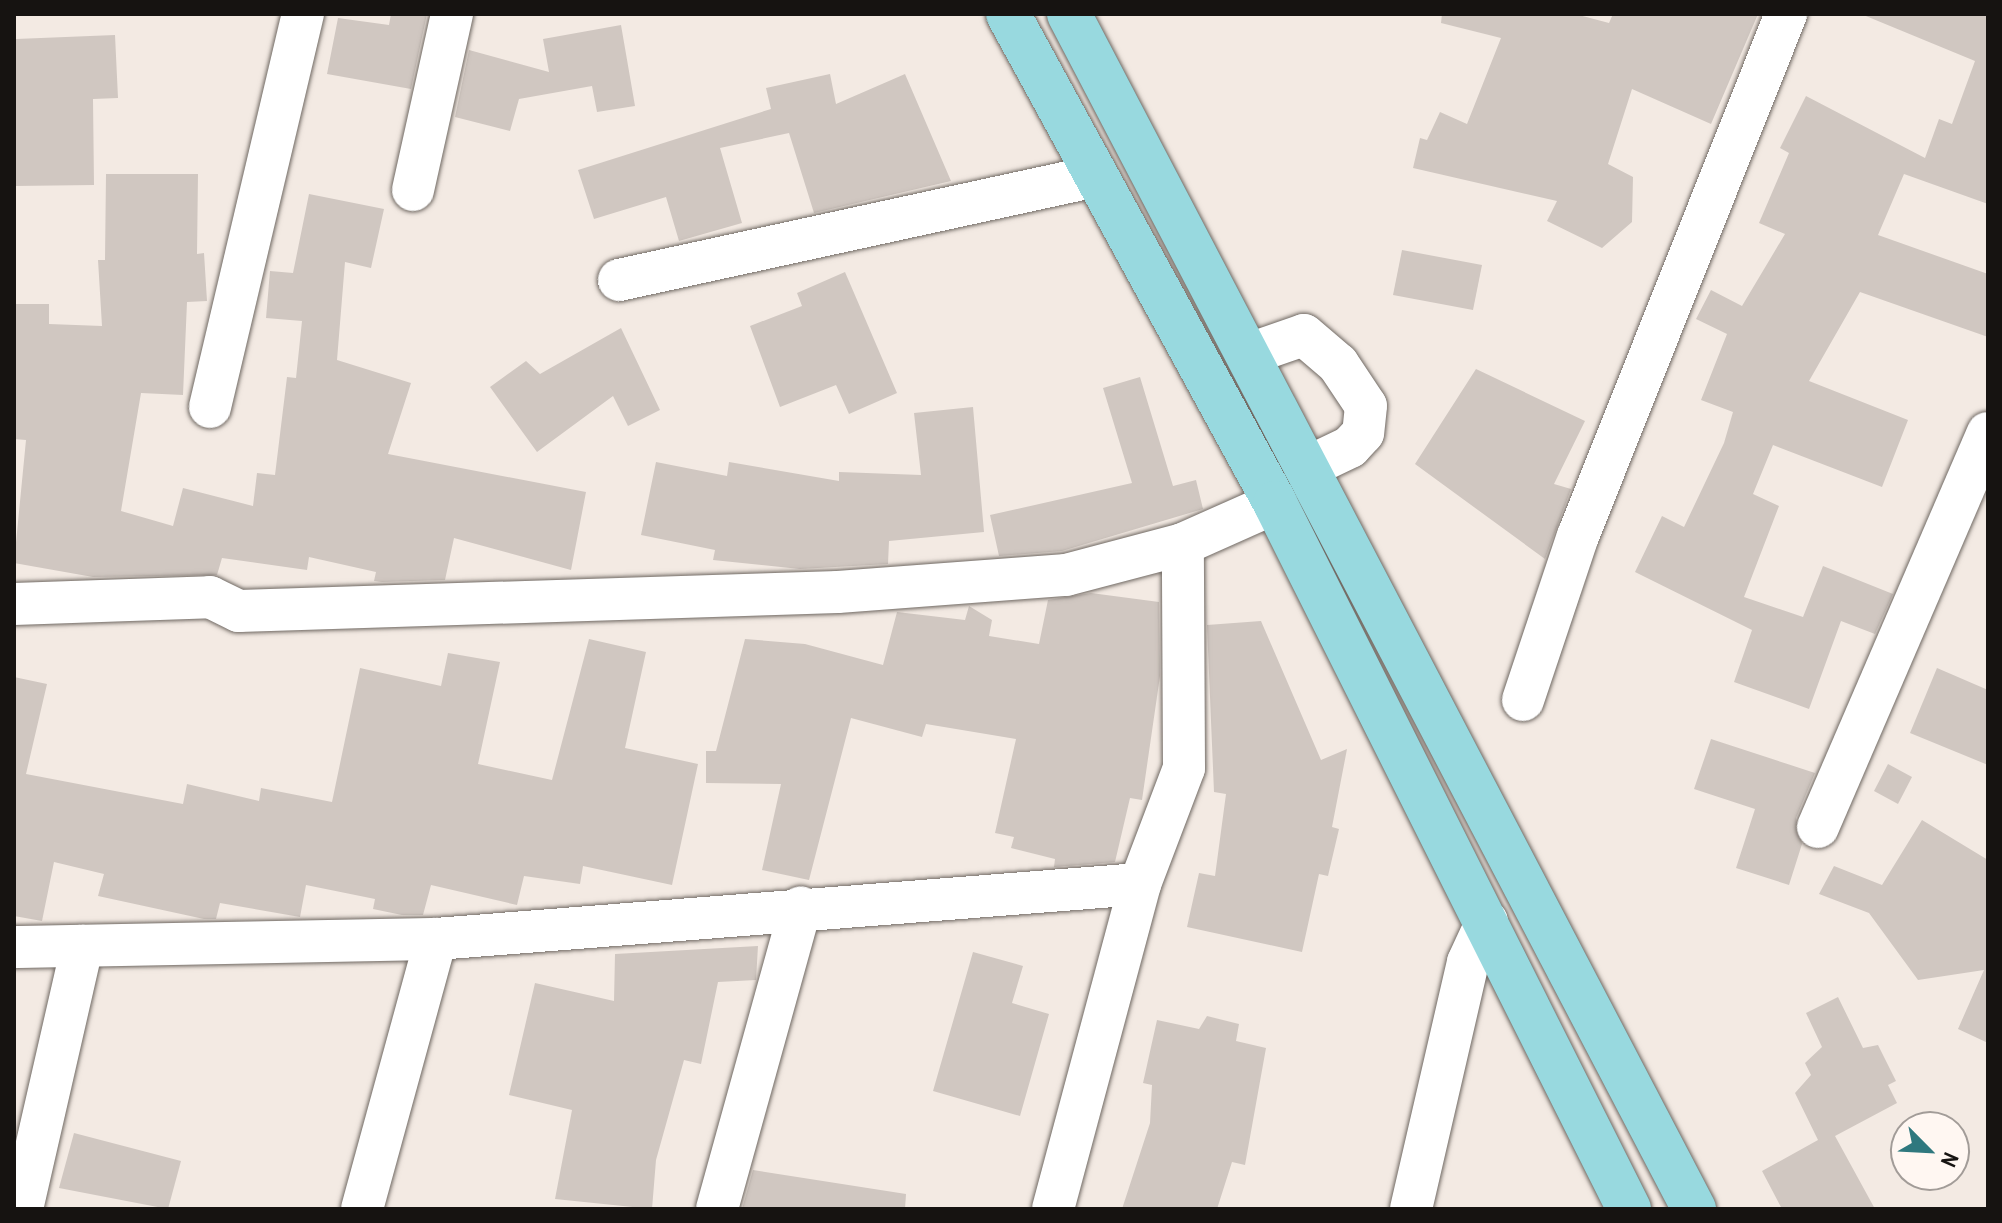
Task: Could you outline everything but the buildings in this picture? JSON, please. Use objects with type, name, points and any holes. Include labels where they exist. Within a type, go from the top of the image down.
[{"type":"main road","points":[[1008,14],[1091,177],[1275,503],[1629,1209]]},
{"type":"main road","points":[[1069,14],[1694,1209]]},
{"type":"street","points":[[210,407],[303,14]]},
{"type":"street","points":[[413,190],[452,14]]},
{"type":"street","points":[[1523,700],[1578,536],[1786,14]]},
{"type":"street","points":[[619,280],[1091,177]]},
{"type":"street","points":[[1249,354],[1304,335],[1360,394],[1368,420],[1363,433],[1308,467]]},
{"type":"street","points":[[1818,827],[1988,433]]},
{"type":"street","points":[[14,604],[210,597],[239,611],[838,592],[1066,575],[1183,544],[1275,503]]},
{"type":"street","points":[[1053,1209],[1140,884],[1184,768],[1183,544]]},
{"type":"street","points":[[14,947],[436,939],[801,907],[1140,884]]},
{"type":"street","points":[[717,1209],[801,907]]},
{"type":"street","points":[[1411,1209],[1468,962],[1487,921]]},
{"type":"street","points":[[362,1209],[436,939]]},
{"type":"street","points":[[22,1209],[82,946]]}]
